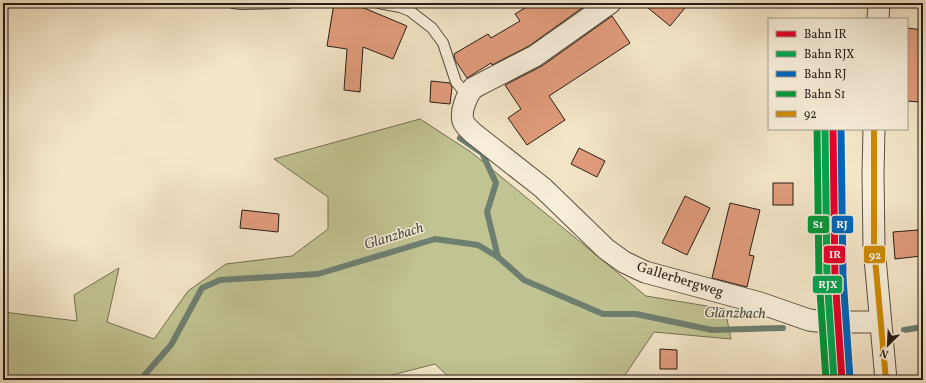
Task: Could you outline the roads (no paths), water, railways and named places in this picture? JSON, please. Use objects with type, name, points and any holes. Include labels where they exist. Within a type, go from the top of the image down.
[{"type":"street","points":[[468,94],[479,84],[535,56],[610,3]]},
{"type":"street","points":[[878,18],[879,3]]},
{"type":"street","name":"Gallerbergweg","points":[[468,94],[462,118],[465,125],[543,188],[606,249],[624,262],[645,272],[760,303],[809,320],[832,322],[880,322]]},
{"type":"street","points":[[874,130],[874,247],[886,380]]},
{"type":"lane","points":[[233,3],[288,3]]},
{"type":"lane","points":[[379,3],[400,7],[410,12],[432,28],[443,43],[456,82],[468,94]]},
{"type":"waterway","points":[[460,138],[482,153],[496,183],[487,212],[498,257]]},
{"type":"waterway","name":"Glanzbach","points":[[140,380],[171,345],[202,288],[220,280],[318,274],[435,239],[478,245],[498,257],[524,280],[603,314],[636,314],[712,330],[783,328]]},
{"type":"waterway","name":"Glanzbach","points":[[904,330],[923,327]]},
{"type":"waterway","name":"Glanzbach","points":[[3,378],[15,380]]},
{"type":"rail line","name":"S1","points":[[817,130],[819,277],[826,380]]},
{"type":"rail line","name":"RJX","points":[[825,130],[827,277],[834,380]]},
{"type":"rail line","name":"IR","points":[[833,130],[835,277],[842,380]]},
{"type":"rail line","name":"RJ","points":[[841,130],[843,277],[850,379]]}]
